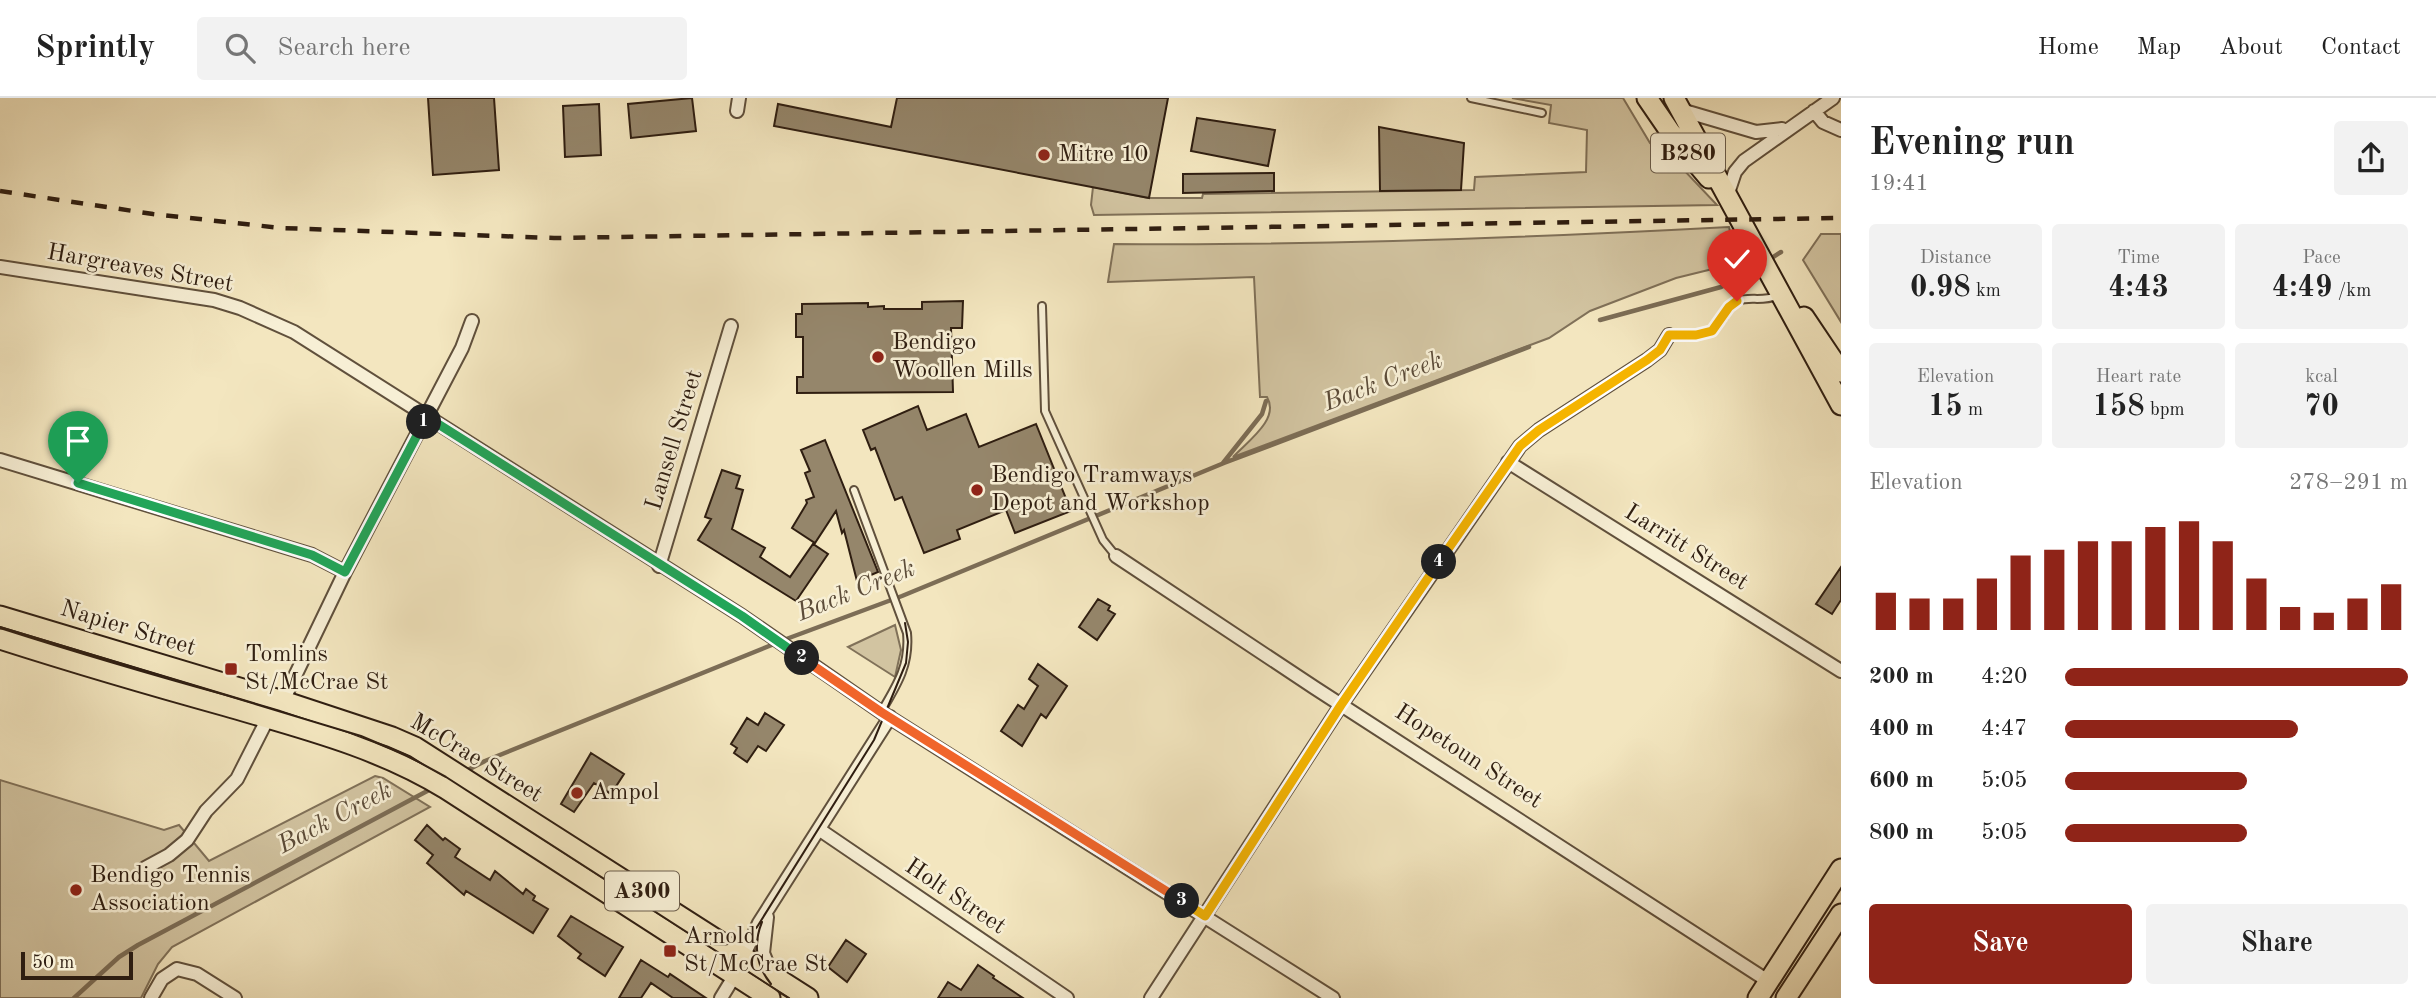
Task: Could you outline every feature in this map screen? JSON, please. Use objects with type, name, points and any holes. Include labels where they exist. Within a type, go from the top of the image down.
[{"type":"main road","name":"B280","points":[[1647,98],[1671,133],[1729,201]]},
{"type":"main road","name":"B280","points":[[1677,104],[1765,261],[1841,372]]},
{"type":"main road","name":"B280","points":[[1765,261],[1841,405]]},
{"type":"main road","name":"Napier Street","points":[[0,616],[283,701]]},
{"type":"main road","name":"Napier Street","points":[[0,639],[268,718]]},
{"type":"main road","points":[[268,718],[283,701]]},
{"type":"main road","name":"McCrae Street","points":[[283,701],[392,737],[446,765],[808,998]]},
{"type":"main road","name":"McCrae Street","points":[[268,718],[358,746],[425,776],[770,998]]},
{"type":"main road","points":[[1758,998],[1841,869]]},
{"type":"main road","points":[[1790,997],[1841,914]]},
{"type":"main road","points":[[735,975],[744,956]]},
{"type":"main road","name":"Hopetoun Street","points":[[1769,981],[1790,997]]},
{"type":"street","points":[[1729,201],[1739,167],[1833,98]]},
{"type":"street","points":[[1677,104],[1756,132],[1772,132],[1795,124]]},
{"type":"street","points":[[1814,111],[1824,122],[1841,130]]},
{"type":"street","name":"Hargreaves Street","points":[[0,267],[187,295],[240,308],[294,332],[659,566],[742,616],[885,714],[1333,998]]},
{"type":"street","points":[[283,701],[345,572],[462,348],[472,321]]},
{"type":"street","name":"Lansell Street","points":[[659,566],[731,326]]},
{"type":"street","points":[[1151,998],[1341,705],[1508,462],[1532,435],[1647,360],[1660,350],[1669,335]]},
{"type":"street","points":[[0,460],[312,555],[345,572]]},
{"type":"street","name":"Larritt Street","points":[[1508,462],[1841,671]]},
{"type":"street","name":"Hopetoun Street","points":[[1116,556],[1341,705],[1769,981]]},
{"type":"street","points":[[744,956],[755,929],[820,830],[885,714]]},
{"type":"street","points":[[145,869],[169,855],[187,840],[206,811],[237,779],[268,718]]},
{"type":"street","name":"Holt Street","points":[[820,830],[1067,998]]},
{"type":"street","points":[[771,907],[764,932],[763,953],[766,965],[777,978]]},
{"type":"street","points":[[151,998],[162,979],[177,970],[197,974],[235,998]]},
{"type":"street","points":[[721,998],[735,975]]},
{"type":"lane","points":[[1471,98],[1542,113]]},
{"type":"lane","points":[[1669,335],[1708,333],[1715,329],[1735,302],[1744,299],[1762,301],[1782,294]]},
{"type":"lane","points":[[1042,306],[1045,411],[1100,533],[1116,556]]},
{"type":"lane","points":[[855,490],[901,611],[908,642],[906,663],[900,682],[885,714]]},
{"type":"shaded area","points":[[1512,98],[1623,98],[1650,143],[1682,168],[1717,205],[1094,215],[1091,205],[1093,187],[1149,198],[1202,198],[1203,194],[1474,190],[1475,177],[1586,172],[1587,130],[1549,123],[1551,105]]},
{"type":"shaded area","points":[[1729,227],[1737,263],[1676,278],[1590,311],[1549,338],[1233,457],[1266,421],[1270,405],[1267,397],[1260,397],[1254,277],[1108,282],[1114,244],[1422,240]]},
{"type":"shaded area","points":[[1821,234],[1841,234],[1841,322],[1803,260]]},
{"type":"shaded area","points":[[895,625],[901,650],[895,677],[848,647]]},
{"type":"shaded area","points":[[375,776],[383,778],[430,807],[172,947],[158,964],[141,998],[0,998],[0,780],[164,830],[179,825],[209,861]]},
{"type":"building","points":[[428,98],[494,98],[499,170],[433,175]]},
{"type":"building","points":[[692,98],[696,131],[631,138],[628,104]]},
{"type":"building","name":"Mitre 10","points":[[897,98],[1168,98],[1149,198],[774,126],[778,104],[891,127]]},
{"type":"building","points":[[599,104],[601,155],[565,157],[563,106]]},
{"type":"building","points":[[1197,118],[1275,130],[1268,166],[1191,151]]},
{"type":"building","points":[[1379,127],[1464,143],[1461,190],[1380,191]]},
{"type":"building","points":[[1274,173],[1274,191],[1183,193],[1183,174]]},
{"type":"building","name":"Bendigo Woollen Mills","points":[[963,301],[962,328],[951,328],[953,392],[797,393],[797,377],[803,377],[803,337],[796,337],[796,314],[802,314],[802,304],[868,303],[868,307],[884,306],[884,309],[922,309],[922,302]]},
{"type":"building","name":"Bendigo Tramways Depot and Workshop","points":[[918,406],[927,430],[966,414],[979,447],[1036,424],[1071,511],[1015,533],[1006,510],[957,530],[960,539],[924,553],[902,497],[895,500],[875,448],[871,450],[863,430]]},
{"type":"building","points":[[825,440],[878,572],[857,581],[844,530],[842,533],[836,511],[815,543],[792,528],[807,503],[806,500],[814,497],[805,473],[810,471],[801,450]]},
{"type":"building","points":[[722,470],[740,476],[736,488],[743,490],[732,529],[765,548],[760,557],[790,577],[813,544],[828,554],[796,601],[698,540],[711,519],[705,517]]},
{"type":"building","points":[[1841,567],[1841,600],[1832,614],[1816,604]]},
{"type":"building","points":[[1098,599],[1110,606],[1108,610],[1115,614],[1097,640],[1079,627]]},
{"type":"building","points":[[1038,664],[1067,686],[1046,718],[1041,714],[1022,746],[1001,731],[1018,705],[1024,709],[1038,686],[1029,679]]},
{"type":"building","points":[[765,713],[784,725],[766,751],[758,746],[747,762],[734,753],[737,748],[731,744],[747,718],[758,725]]},
{"type":"building","points":[[591,753],[624,774],[611,794],[594,783],[574,812],[561,804]]},
{"type":"building","points":[[427,825],[443,840],[445,838],[460,849],[455,857],[490,880],[495,871],[523,894],[526,889],[535,896],[533,900],[548,909],[533,933],[466,891],[464,895],[427,863],[433,855],[415,840]]},
{"type":"building","points":[[571,916],[623,947],[605,976],[578,958],[581,954],[558,936]]},
{"type":"building","points":[[846,940],[866,954],[847,982],[828,967]]},
{"type":"building","points":[[641,960],[668,977],[670,974],[706,998],[673,998],[651,983],[641,998],[619,998]]},
{"type":"building","points":[[978,965],[1023,998],[938,998],[948,982],[961,990]]},
{"type":"waterway","name":"Back Creek","points":[[1767,261],[1781,252]]},
{"type":"waterway","name":"Back Creek","points":[[1600,320],[1721,287],[1760,265]]},
{"type":"waterway","name":"Back Creek","points":[[464,772],[485,761],[789,638],[902,596],[1224,463],[1529,347]]},
{"type":"waterway","points":[[1223,463],[1262,414],[1266,401]]},
{"type":"waterway","name":"Back Creek","points":[[74,998],[119,957],[138,945],[431,789]]},
{"type":"tram line","points":[[708,943],[722,945],[735,942],[757,927],[874,740],[906,663],[908,642],[905,623]]},
{"type":"tram line","points":[[0,627],[361,736],[406,755],[446,777],[789,998]]},
{"type":"tram line","points":[[762,922],[757,947],[759,962],[771,984]]},
{"type":"railway","points":[[0,191],[153,214],[281,228],[554,238],[1841,218]]},
{"type":"place","name":"Mitre 10","points":[[1044,155]]},
{"type":"place","name":"Bendigo Woollen Mills","points":[[878,357]]},
{"type":"place","name":"Bendigo Tramways Depot and Workshop","points":[[977,490]]},
{"type":"place","name":"Tomlins St/McCrae St","points":[[231,669]]},
{"type":"place","name":"Ampol","points":[[577,793]]},
{"type":"place","name":"Bendigo Tennis Association","points":[[76,890]]},
{"type":"place","name":"Arnold St/McCrae St","points":[[670,951]]},
{"type":"route","points":[[78,483],[312,555],[345,572],[427,417],[742,616],[881,712],[1205,916],[1341,705],[1520,446],[1539,430],[1639,366],[1660,350],[1669,335],[1696,335],[1712,331],[1729,307],[1737,301]]}]
